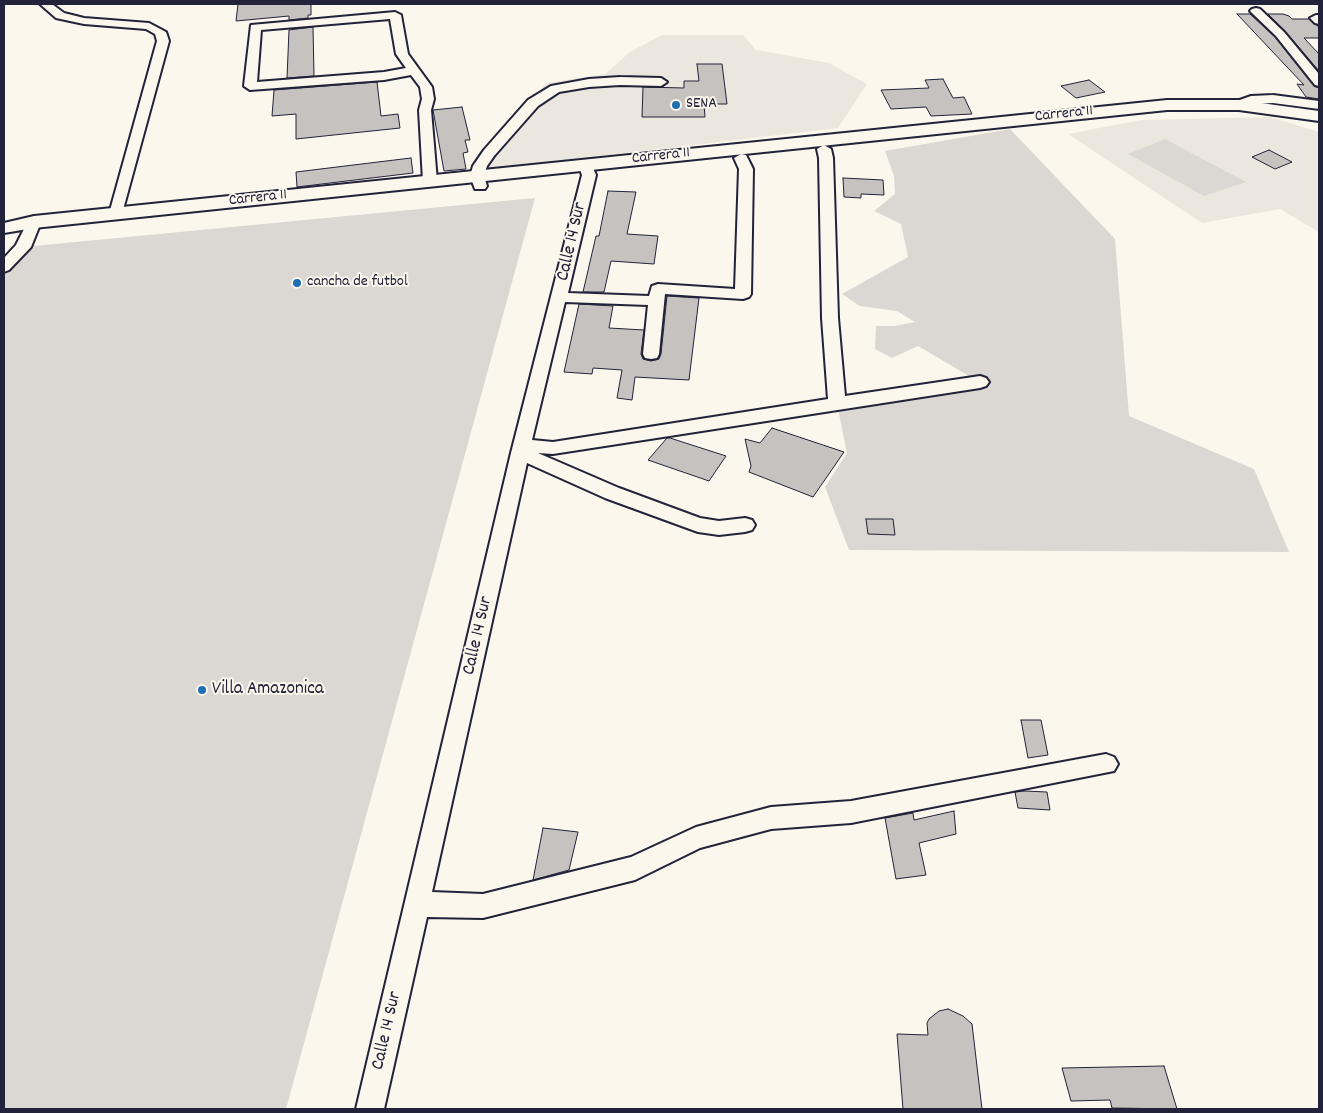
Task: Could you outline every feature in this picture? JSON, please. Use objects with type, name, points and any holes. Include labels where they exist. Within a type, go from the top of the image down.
[{"type":"main road","name":"Carrera 11","points":[[4,228],[32,227],[587,170],[1167,105],[1239,105],[1288,110],[1319,116]]},
{"type":"main road","name":"Carrera 11","points":[[587,170],[741,158],[1065,123],[1200,111],[1260,113],[1319,122]]},
{"type":"main road","name":"Carrera 11","points":[[4,233],[116,214],[430,181],[479,181]]},
{"type":"street","points":[[46,4],[60,16],[84,21],[149,26],[160,32],[162,41],[116,214]]},
{"type":"street","points":[[1256,11],[1313,65],[1319,82]]},
{"type":"street","points":[[413,71],[384,76],[250,86],[255,27],[395,15],[402,54],[426,86],[428,99],[425,110],[430,181]]},
{"type":"street","points":[[479,181],[480,166],[489,153],[533,103],[555,89],[612,82],[661,82]]},
{"type":"street","points":[[1239,105],[1252,100],[1273,99],[1319,104]]},
{"type":"street","points":[[824,149],[826,158],[830,318],[837,404]]},
{"type":"street","points":[[560,297],[658,292],[744,294],[746,169],[741,158]]},
{"type":"street","name":"Calle 14 Sur","points":[[370,1109],[521,450],[560,297],[587,170]]},
{"type":"street","points":[[4,267],[24,247],[32,227]]},
{"type":"street","points":[[651,354],[658,292]]},
{"type":"street","points":[[521,450],[553,448],[980,382]]},
{"type":"street","points":[[521,450],[612,493],[698,525],[719,528],[746,525]]},
{"type":"street","points":[[418,904],[483,906],[635,868],[696,838],[771,818],[851,812],[1106,764]]},
{"type":"shaded area","points":[[662,35],[743,35],[756,50],[829,63],[867,84],[838,128],[473,171],[546,83],[605,74],[630,52]]},
{"type":"shaded area","points":[[1270,117],[1319,132],[1319,232],[1280,209],[1202,223],[1068,134],[1141,120]]},
{"type":"shaded area","points":[[1010,129],[1115,239],[1129,416],[1254,469],[1289,552],[849,550],[825,487],[847,453],[837,404],[979,382],[918,346],[892,358],[875,349],[876,326],[895,326],[915,322],[897,311],[860,306],[842,294],[908,257],[901,224],[874,211],[895,194],[894,176],[885,151]]},
{"type":"shaded area","points":[[1165,139],[1246,182],[1204,196],[1128,154]]},
{"type":"shaded area","name":"Villa Amazonica","points":[[535,198],[286,1109],[4,1109],[4,271],[23,247]]},
{"type":"building","points":[[238,4],[311,4],[311,15],[308,15],[308,18],[289,20],[289,16],[236,21]]},
{"type":"building","points":[[1237,14],[1250,14],[1275,37],[1314,86],[1319,88],[1319,99],[1306,97],[1297,84],[1304,85]]},
{"type":"building","points":[[1268,14],[1283,14],[1292,19],[1309,19],[1317,25],[1319,28],[1319,38],[1304,38],[1319,54],[1319,71],[1285,31]]},
{"type":"building","points":[[313,27],[314,76],[287,78],[289,30]]},
{"type":"building","points":[[697,64],[722,64],[727,104],[704,104],[705,117],[642,117],[643,87],[684,88],[684,81],[699,81]]},
{"type":"building","points":[[943,79],[953,98],[964,97],[972,114],[931,116],[926,107],[891,109],[881,90],[929,88],[925,80]]},
{"type":"building","points":[[1089,80],[1105,92],[1076,98],[1061,86]]},
{"type":"building","points":[[377,82],[381,116],[398,114],[400,128],[296,139],[296,114],[272,116],[274,90]]},
{"type":"building","points":[[462,107],[470,140],[465,140],[468,152],[463,153],[466,169],[444,171],[433,110]]},
{"type":"building","points":[[1269,150],[1292,162],[1275,169],[1252,157]]},
{"type":"building","points":[[411,158],[413,173],[297,187],[296,172]]},
{"type":"building","points":[[843,178],[883,180],[884,195],[861,194],[861,198],[844,197]]},
{"type":"building","points":[[608,191],[636,192],[627,234],[658,236],[654,264],[611,261],[604,292],[583,292],[596,236],[599,236]]},
{"type":"building","points":[[667,296],[699,298],[689,380],[635,377],[632,400],[617,398],[622,370],[593,368],[592,374],[564,372],[579,304],[613,306],[609,328],[644,330],[641,354],[643,359],[651,361],[659,359]]},
{"type":"building","points":[[772,428],[844,452],[813,497],[749,472],[751,466],[745,439],[760,443]]},
{"type":"building","points":[[667,438],[726,456],[709,481],[648,460]]},
{"type":"building","points":[[866,519],[893,519],[895,535],[868,534]]},
{"type":"building","points":[[1021,720],[1041,720],[1048,755],[1028,758]]},
{"type":"building","points":[[1015,792],[1047,792],[1050,810],[1018,808]]},
{"type":"building","points":[[954,811],[956,834],[919,843],[926,875],[896,879],[885,818],[913,813],[914,820]]},
{"type":"building","points":[[543,828],[578,832],[569,870],[533,880]]},
{"type":"building","points":[[948,1009],[963,1016],[972,1024],[982,1109],[903,1109],[897,1034],[928,1035],[927,1023],[929,1019],[939,1011]]},
{"type":"building","points":[[1164,1066],[1177,1109],[1112,1108],[1110,1100],[1071,1101],[1062,1068]]},
{"type":"place","name":"SENA","points":[[676,105]]},
{"type":"place","name":"cancha de futbol","points":[[297,283]]},
{"type":"place","name":"Villa Amazonica","points":[[202,690]]}]
